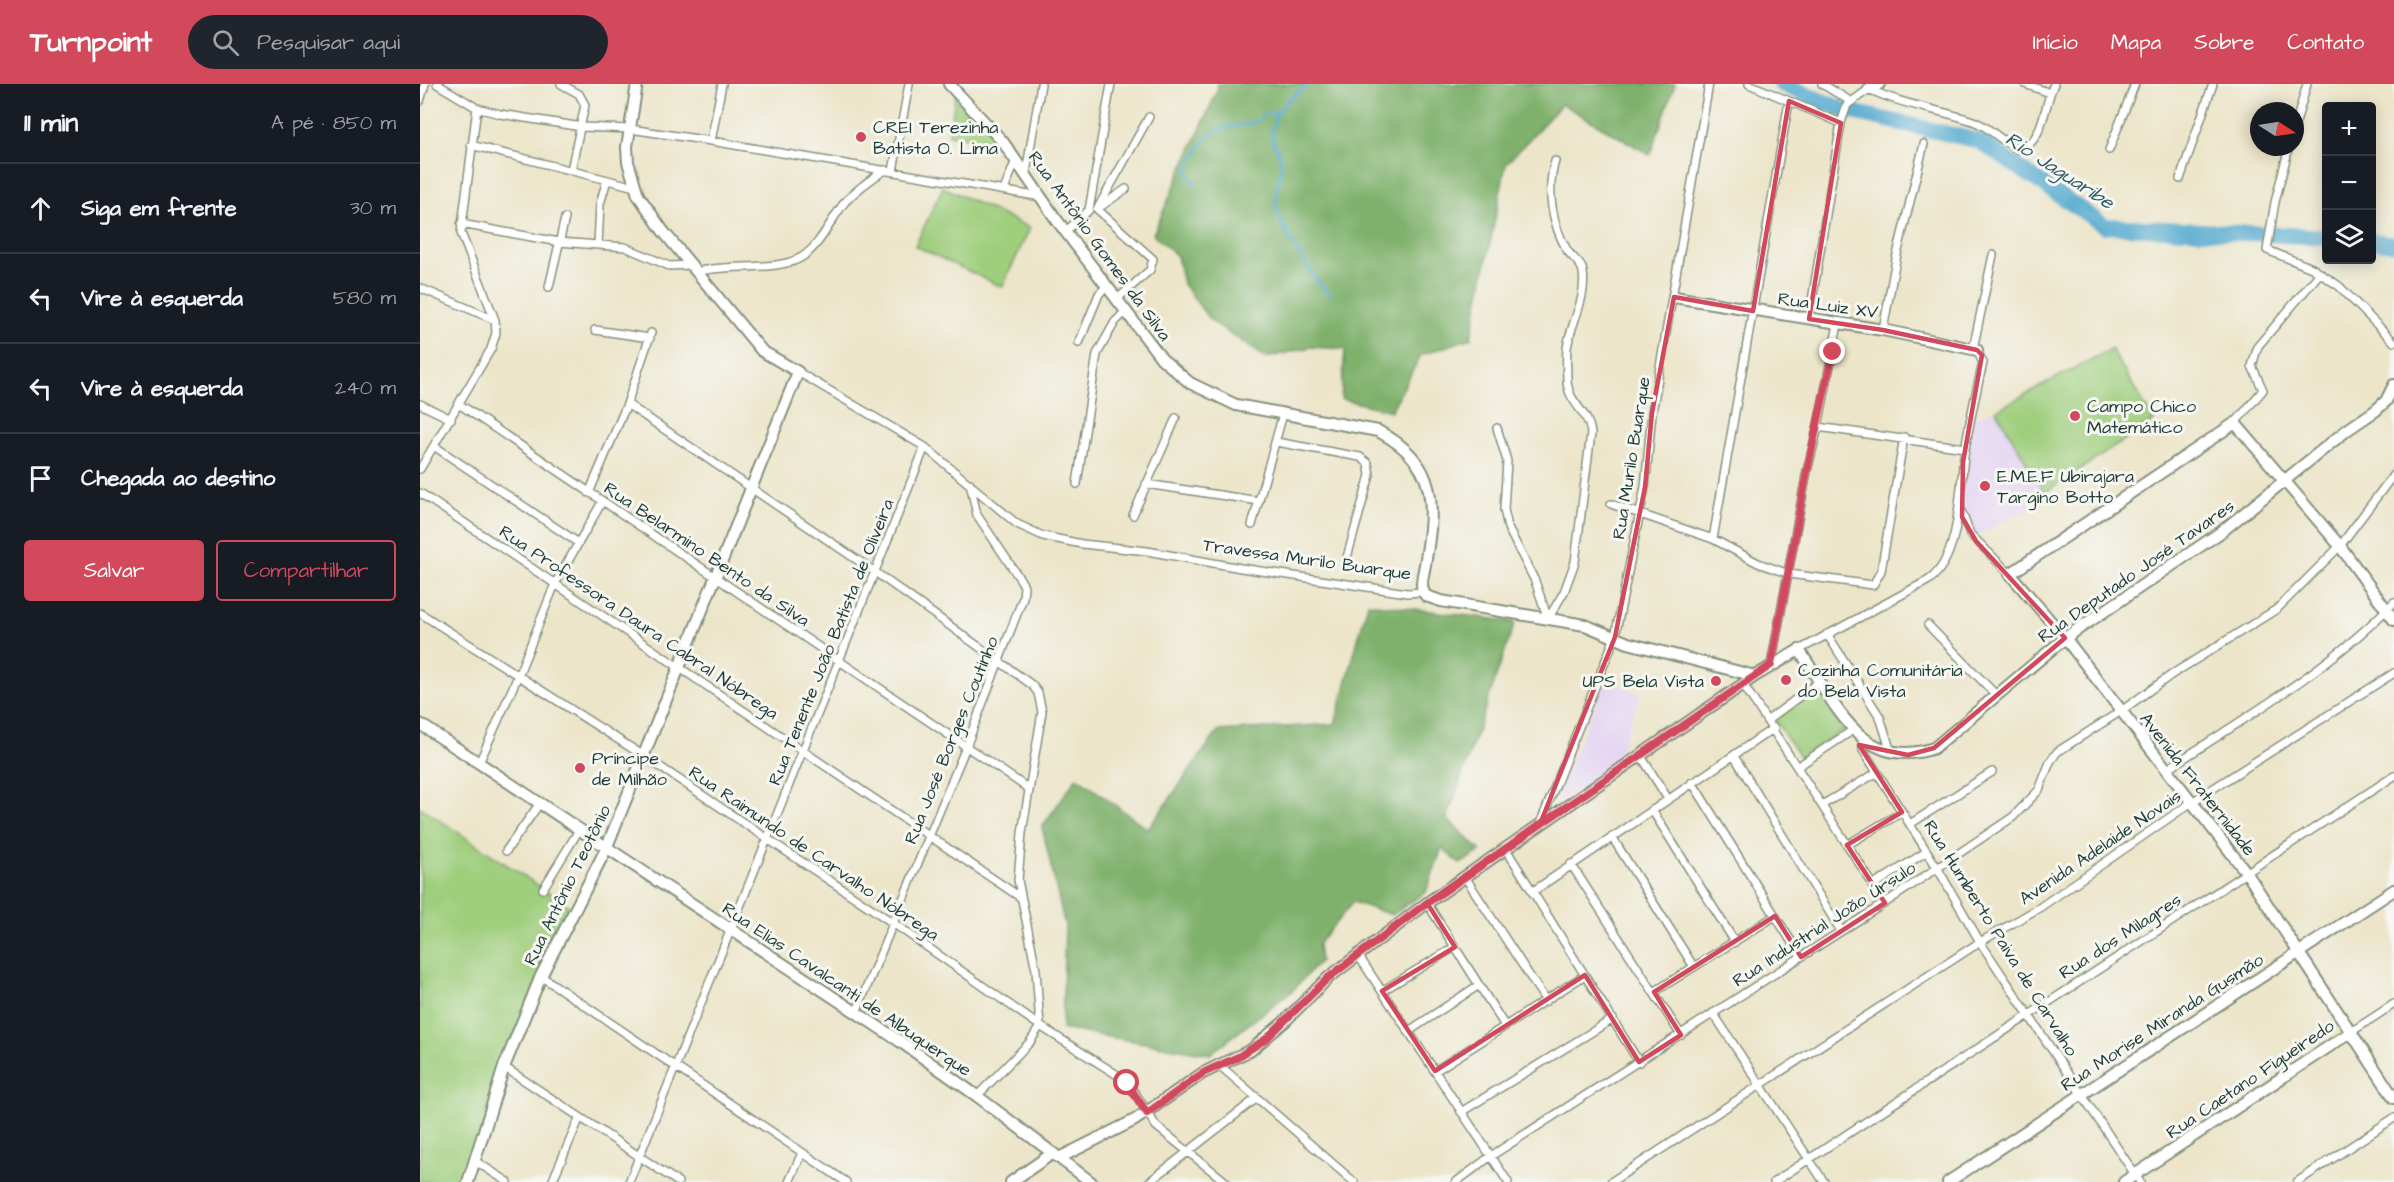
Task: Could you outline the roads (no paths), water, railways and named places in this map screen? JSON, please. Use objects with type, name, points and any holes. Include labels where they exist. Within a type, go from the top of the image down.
[{"type":"street","points":[[420,101],[425,84]]},
{"type":"street","points":[[437,84],[477,108],[582,127],[630,129],[711,141],[1041,197]]},
{"type":"street","points":[[561,84],[583,99],[582,127],[571,171]]},
{"type":"street","points":[[637,84],[628,162],[635,187],[663,231],[762,351],[798,372]]},
{"type":"street","points":[[711,141],[722,84]]},
{"type":"street","points":[[461,224],[559,242],[625,247],[669,266],[693,268],[782,264],[802,257],[818,241],[845,202],[889,171],[909,84]]},
{"type":"street","name":"Rua Antônio Gomes da Silva","points":[[949,84],[978,113],[1016,160],[1065,232],[1162,359],[1190,383],[1236,405],[1378,431],[1399,442],[1425,474],[1430,490],[1432,516],[1421,585],[1423,592]]},
{"type":"street","points":[[1026,173],[1041,84]]},
{"type":"street","points":[[1065,232],[1089,210],[1112,84]]},
{"type":"street","name":"Rua Murilo Buarque","points":[[1540,824],[1615,637],[1645,487],[1652,413],[1674,297],[1709,84]]},
{"type":"street","points":[[1749,84],[1842,120]]},
{"type":"street","points":[[1822,84],[1848,103]]},
{"type":"street","points":[[2025,84],[2050,93]]},
{"type":"street","points":[[1809,319],[1842,120],[1848,103],[1874,86],[1890,98],[1975,121],[2020,150],[2027,147],[2037,134],[2054,84]]},
{"type":"street","points":[[2109,150],[2135,84]]},
{"type":"street","points":[[2180,179],[2213,84]]},
{"type":"street","points":[[2302,102],[2307,84]]},
{"type":"street","points":[[1713,539],[1789,101]]},
{"type":"street","points":[[420,469],[491,350],[496,333],[495,320],[463,242],[461,224],[477,108]]},
{"type":"street","points":[[1097,209],[1149,117]]},
{"type":"street","points":[[1883,330],[1896,259],[1924,144]]},
{"type":"street","points":[[471,145],[635,187]]},
{"type":"street","points":[[2287,156],[2266,247],[2269,251],[2320,273],[2339,285],[2394,342]]},
{"type":"street","points":[[1004,190],[1016,160]]},
{"type":"street","points":[[1548,619],[1564,592],[1575,562],[1591,433],[1590,421],[1577,408],[1567,384],[1567,348],[1576,311],[1585,291],[1583,269],[1568,252],[1552,206],[1550,187],[1555,161]]},
{"type":"street","points":[[598,245],[600,204],[607,180]]},
{"type":"street","points":[[1089,210],[1093,212],[1126,189]]},
{"type":"street","points":[[1097,209],[1153,259],[1150,270],[1116,300]]},
{"type":"street","points":[[549,287],[565,218]]},
{"type":"street","points":[[1011,1182],[1056,1155],[1147,1113],[1218,1064],[1238,1057],[1266,1039],[1328,978],[1427,903],[1540,824],[1771,665],[1934,576],[1946,557],[1960,505],[1965,448],[1983,363],[1975,350],[1993,255]]},
{"type":"street","points":[[2010,574],[2235,423],[2264,390],[2252,366],[2258,346],[2320,273]]},
{"type":"street","points":[[1079,343],[1099,294],[1106,287]]},
{"type":"street","points":[[420,288],[495,320]]},
{"type":"street","name":"Rua Luiz XV","points":[[1674,297],[1883,330],[1975,350]]},
{"type":"street","points":[[1077,484],[1097,354],[1115,322],[1125,312]]},
{"type":"street","points":[[1771,665],[1807,471],[1838,324]]},
{"type":"street","points":[[589,493],[627,404],[650,336],[595,330]]},
{"type":"street","name":"Travessa Murilo Buarque","points":[[798,372],[925,447],[1017,524],[1043,536],[1156,552],[1241,568],[1407,592],[1423,592],[1441,601],[1585,625],[1628,643],[1755,676]]},
{"type":"street","name":"Rua Antônio Teotônio","points":[[468,1182],[504,1067],[541,976],[606,849],[798,372]]},
{"type":"street","name":"Rua Deputado José Tavares","points":[[1853,730],[1871,746],[1891,752],[1908,754],[1934,748],[2065,638],[2157,578],[2284,483],[2347,430],[2375,411],[2386,401],[2394,385]]},
{"type":"street","points":[[420,404],[451,419]]},
{"type":"street","name":"Rua Belarmino Bento da Silva","points":[[459,404],[1029,789]]},
{"type":"street","points":[[627,404],[875,572],[1032,685],[1041,703],[1040,735],[1029,789],[1018,880],[1036,970],[1040,1026],[1030,1042],[977,1096]]},
{"type":"street","points":[[1252,525],[1283,414]]},
{"type":"street","points":[[1133,515],[1176,418]]},
{"type":"street","points":[[2235,423],[2284,483],[2391,605],[2394,620]]},
{"type":"street","points":[[1818,427],[1965,448]]},
{"type":"street","points":[[1497,428],[1507,461],[1504,508],[1508,528],[1535,581],[1548,619]]},
{"type":"street","points":[[1611,504],[1698,536],[1713,539],[1758,563],[1789,574],[1869,586],[1875,583],[1881,571],[1904,438]]},
{"type":"street","points":[[1276,442],[1360,457],[1368,463],[1370,475],[1346,561]]},
{"type":"street","points":[[434,446],[577,542]]},
{"type":"street","name":"Rua Tenente João Batista de Oliveira","points":[[629,1182],[925,447]]},
{"type":"street","name":"Rua Industrial João Úrsulo","points":[[1456,1182],[1491,1156],[1938,869],[2024,807],[2039,790],[2050,762],[2057,752],[2121,711],[2174,673],[2277,609],[2340,546],[2394,474]]},
{"type":"street","name":"Rua José Borges Coutinho","points":[[856,1012],[966,747],[1023,598],[1024,586],[977,515],[970,483]]},
{"type":"street","points":[[1146,484],[1259,501]]},
{"type":"street","name":"Rua Professora Daura Cabral Nóbrega","points":[[420,493],[1020,897]]},
{"type":"street","points":[[479,763],[518,676],[555,584],[602,502]]},
{"type":"street","name":"Avenida Fraternidade","points":[[1960,505],[1970,534],[2010,574],[2065,638],[2246,872],[2394,1098]]},
{"type":"street","points":[[2166,770],[2279,696],[2327,661],[2391,605]]},
{"type":"street","name":"Rua Raimundo de Carvalho Nóbrega","points":[[420,613],[644,756],[893,923],[1040,1026],[1119,1076],[1135,1093],[1156,1126],[1186,1153],[1226,1182]]},
{"type":"street","points":[[1928,625],[1997,696]]},
{"type":"street","points":[[1827,634],[1880,717],[1891,752]]},
{"type":"street","points":[[1797,767],[1853,730],[1799,650]]},
{"type":"street","name":"Avenida Adelaide Novais","points":[[1611,1182],[1980,942],[2039,908],[2192,802],[2394,673]]},
{"type":"street","points":[[1768,720],[1821,681]]},
{"type":"street","points":[[1743,684],[1774,728],[1872,886],[1886,903]]},
{"type":"street","name":"Rua Elias Cavalcanti de Albuquerque","points":[[420,724],[856,1012],[977,1096],[1091,1182]]},
{"type":"street","points":[[1532,892],[1774,728]]},
{"type":"street","name":"Rua Humberto Paiva de Carvalho","points":[[1862,739],[1863,750],[1876,773],[1938,869],[1980,942],[2029,1012],[2137,1178]]},
{"type":"street","points":[[1641,756],[1668,799]]},
{"type":"street","points":[[1734,756],[1842,931]]},
{"type":"street","points":[[1910,824],[1992,772]]},
{"type":"street","points":[[1822,805],[1876,773]]},
{"type":"street","name":"Rua dos Milagres","points":[[1774,1182],[2029,1012],[2394,776]]},
{"type":"street","points":[[1692,782],[1801,957]]},
{"type":"street","points":[[506,851],[540,803]]},
{"type":"street","points":[[1652,810],[1734,942]]},
{"type":"street","points":[[1847,846],[1902,812]]},
{"type":"street","points":[[543,889],[579,830]]},
{"type":"street","points":[[1612,837],[1694,967]]},
{"type":"street","points":[[1506,849],[1639,1062]]},
{"type":"street","points":[[1872,886],[1926,852]]},
{"type":"street","points":[[1572,864],[1681,1035]]},
{"type":"street","points":[[1465,877],[1546,1001]]},
{"type":"street","name":"Rua Morise Miranda Gusmão","points":[[1948,1182],[2394,890]]},
{"type":"street","points":[[1427,903],[1505,1026]]},
{"type":"street","points":[[1654,992],[1775,916]]},
{"type":"street","points":[[1382,991],[1455,947]]},
{"type":"street","points":[[1358,955],[1508,1182]]},
{"type":"street","points":[[1435,1071],[1585,975]]},
{"type":"street","points":[[541,976],[846,1182]]},
{"type":"street","points":[[1409,1031],[1479,985]]},
{"type":"street","name":"Rua Caetano Figueiredo","points":[[2124,1182],[2137,1178],[2394,1004]]},
{"type":"street","points":[[1713,1013],[1824,1182]]},
{"type":"street","points":[[1461,1112],[1612,1019]]},
{"type":"street","points":[[1218,1064],[1354,1182]]},
{"type":"street","points":[[504,1067],[678,1182]]},
{"type":"street","points":[[1149,1182],[1257,1098]]},
{"type":"street","points":[[552,1182],[580,1117]]},
{"type":"street","points":[[2297,1182],[2394,1118]]},
{"type":"street","points":[[789,1182],[802,1153]]},
{"type":"street","points":[[475,1161],[508,1182]]},
{"type":"waterway","points":[[1310,84],[1289,99],[1275,119],[1272,137],[1281,163],[1276,204],[1283,225],[1298,252],[1330,294]]},
{"type":"waterway","name":"Rio Jaguaribe","points":[[1781,84],[1844,110],[1979,141],[2105,226],[2322,237]]},
{"type":"waterway","points":[[1196,185],[1188,172],[1190,163],[1207,137],[1223,128],[1254,123],[1265,115],[1278,111]]},
{"type":"waterway","name":"Rio Jaguaribe","points":[[2376,242],[2394,244]]},
{"type":"place","name":"CREI Terezinha Batista O. Lima","points":[[861,137]]},
{"type":"place","name":"Campo Chico Matemático","points":[[2075,416]]},
{"type":"place","name":"E.M.E.F Ubirajara Targino Botto","points":[[1985,486]]},
{"type":"place","name":"Cozinha Comunitária do Bela Vista","points":[[1786,680]]},
{"type":"place","name":"UPS Bela Vista","points":[[1716,681]]},
{"type":"place","name":"Príncipe de Milhão","points":[[580,768]]}]
